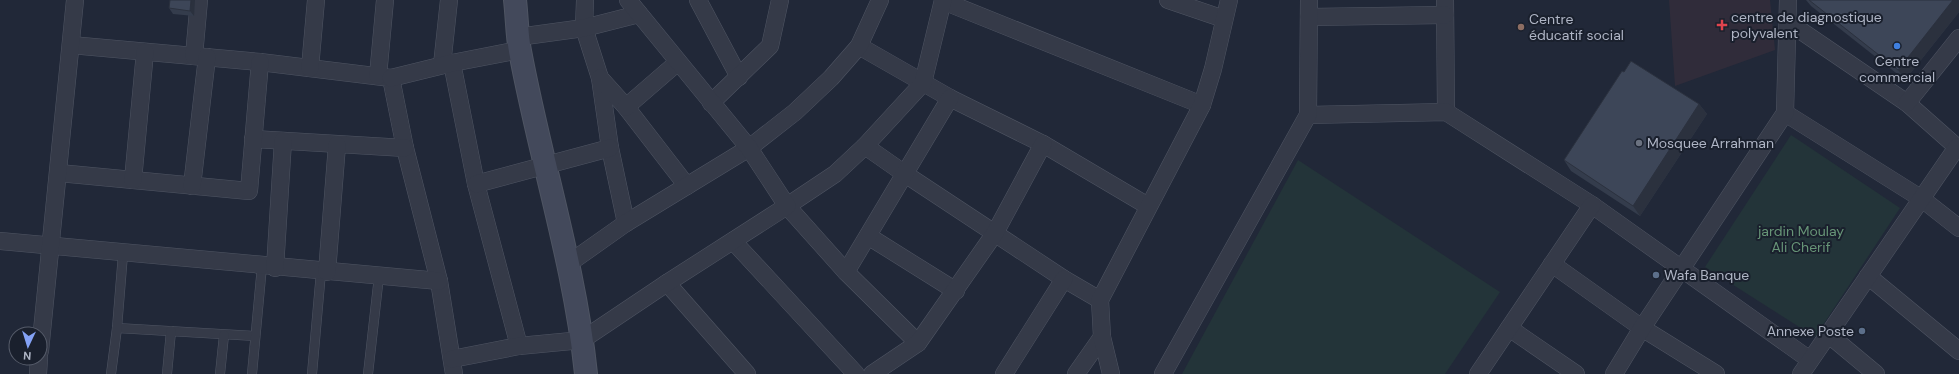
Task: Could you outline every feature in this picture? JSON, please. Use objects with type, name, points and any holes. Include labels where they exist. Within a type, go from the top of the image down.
[{"type":"main road","points":[[515,0],[519,43],[568,264],[582,340],[586,374]]},
{"type":"street","points":[[43,326],[75,0]]},
{"type":"street","points":[[192,186],[200,56],[199,0]]},
{"type":"street","points":[[310,68],[316,0]]},
{"type":"street","points":[[385,0],[384,77],[405,148],[439,281],[453,367],[519,346],[582,340],[835,174],[865,146],[923,82],[943,0],[1202,105]]},
{"type":"street","points":[[449,0],[447,64],[476,184],[519,346]]},
{"type":"street","points":[[585,0],[584,28],[600,78],[610,148],[626,224]]},
{"type":"street","points":[[628,0],[749,148],[787,206],[846,272],[918,343]]},
{"type":"street","points":[[698,0],[739,77]]},
{"type":"street","points":[[711,103],[770,46],[780,0]]},
{"type":"street","points":[[568,264],[626,224],[749,148],[795,112],[831,78],[859,46],[880,0]]},
{"type":"street","points":[[1168,0],[1224,19]]},
{"type":"street","points":[[1111,374],[1102,337],[1100,300],[1202,105],[1213,69],[1229,0]]},
{"type":"street","points":[[1163,374],[1308,115],[1309,0]]},
{"type":"street","points":[[1614,374],[1642,328],[1785,113],[1788,0]]},
{"type":"street","points":[[1309,18],[1445,7],[1446,112]]},
{"type":"street","points":[[71,45],[260,62],[384,77],[447,64],[519,43],[639,14]]},
{"type":"street","points":[[1308,115],[1446,112],[1592,205],[1682,270],[1806,367],[1958,148],[1907,103],[1788,22]]},
{"type":"street","points":[[1907,103],[1959,38]]},
{"type":"street","points":[[859,46],[950,98],[1043,144],[1148,206]]},
{"type":"street","points":[[133,180],[145,52]]},
{"type":"street","points":[[59,173],[249,191],[260,62]]},
{"type":"street","points":[[626,107],[678,62]]},
{"type":"street","points":[[600,78],[626,107],[687,186]]},
{"type":"street","points":[[846,272],[950,98]]},
{"type":"street","points":[[1785,113],[1922,199],[1959,228]]},
{"type":"street","points":[[253,139],[405,148]]},
{"type":"street","points":[[269,267],[283,141]]},
{"type":"street","points":[[872,374],[918,343],[956,291],[995,233],[1043,144]]},
{"type":"street","points":[[324,272],[337,145]]},
{"type":"street","points":[[865,146],[904,174],[1064,279],[1100,300]]},
{"type":"street","points":[[476,184],[610,148]]},
{"type":"street","points":[[1478,374],[1592,205]]},
{"type":"street","points":[[868,236],[956,291]]},
{"type":"street","points":[[0,241],[123,254],[439,281]]},
{"type":"street","points":[[733,241],[856,374]]},
{"type":"street","points":[[1552,264],[1642,328],[1716,374]]},
{"type":"street","points":[[1868,276],[1959,351]]},
{"type":"street","points":[[1004,374],[1064,279]]},
{"type":"street","points":[[667,283],[747,374]]},
{"type":"street","points":[[1509,328],[1576,374]]},
{"type":"street","points":[[1828,334],[1876,374]]},
{"type":"street","points":[[1076,374],[1102,337]]},
{"type":"lane","points":[[111,374],[117,328],[123,254]]},
{"type":"lane","points":[[252,374],[255,336],[269,267]]},
{"type":"lane","points":[[312,374],[324,272]]},
{"type":"lane","points":[[368,374],[379,276]]},
{"type":"lane","points":[[117,328],[255,336]]},
{"type":"lane","points":[[167,374],[171,331]]},
{"type":"lane","points":[[220,374],[224,335]]},
{"type":"shaded area","name":"centre de diagnostique polyvalent","points":[[1669,0],[1770,0],[1775,50],[1675,86]]},
{"type":"green space","name":"jardin Moulay Ali Cherif","points":[[1791,135],[1900,208],[1815,337],[1705,267]]},
{"type":"green space","points":[[1298,160],[1500,292],[1445,374],[1182,374]]},
{"type":"building","points":[[170,0],[191,0],[190,11],[169,8]]},
{"type":"building","name":"Centre commercial","points":[[1809,0],[1953,0],[1898,70]]},
{"type":"building","name":"Mosquee Arrahman","points":[[1631,61],[1699,104],[1633,206],[1564,160],[1622,71],[1624,72]]},
{"type":"place","name":"centre de diagnostique polyvalent","points":[[1722,25]]},
{"type":"place","name":"Centre éducatif social","points":[[1521,27]]},
{"type":"place","name":"Centre commercial","points":[[1897,46]]},
{"type":"place","name":"Mosquee Arrahman","points":[[1639,143]]},
{"type":"place","name":"Wafa Banque","points":[[1656,275]]},
{"type":"place","name":"Annexe Poste","points":[[1862,331]]}]
